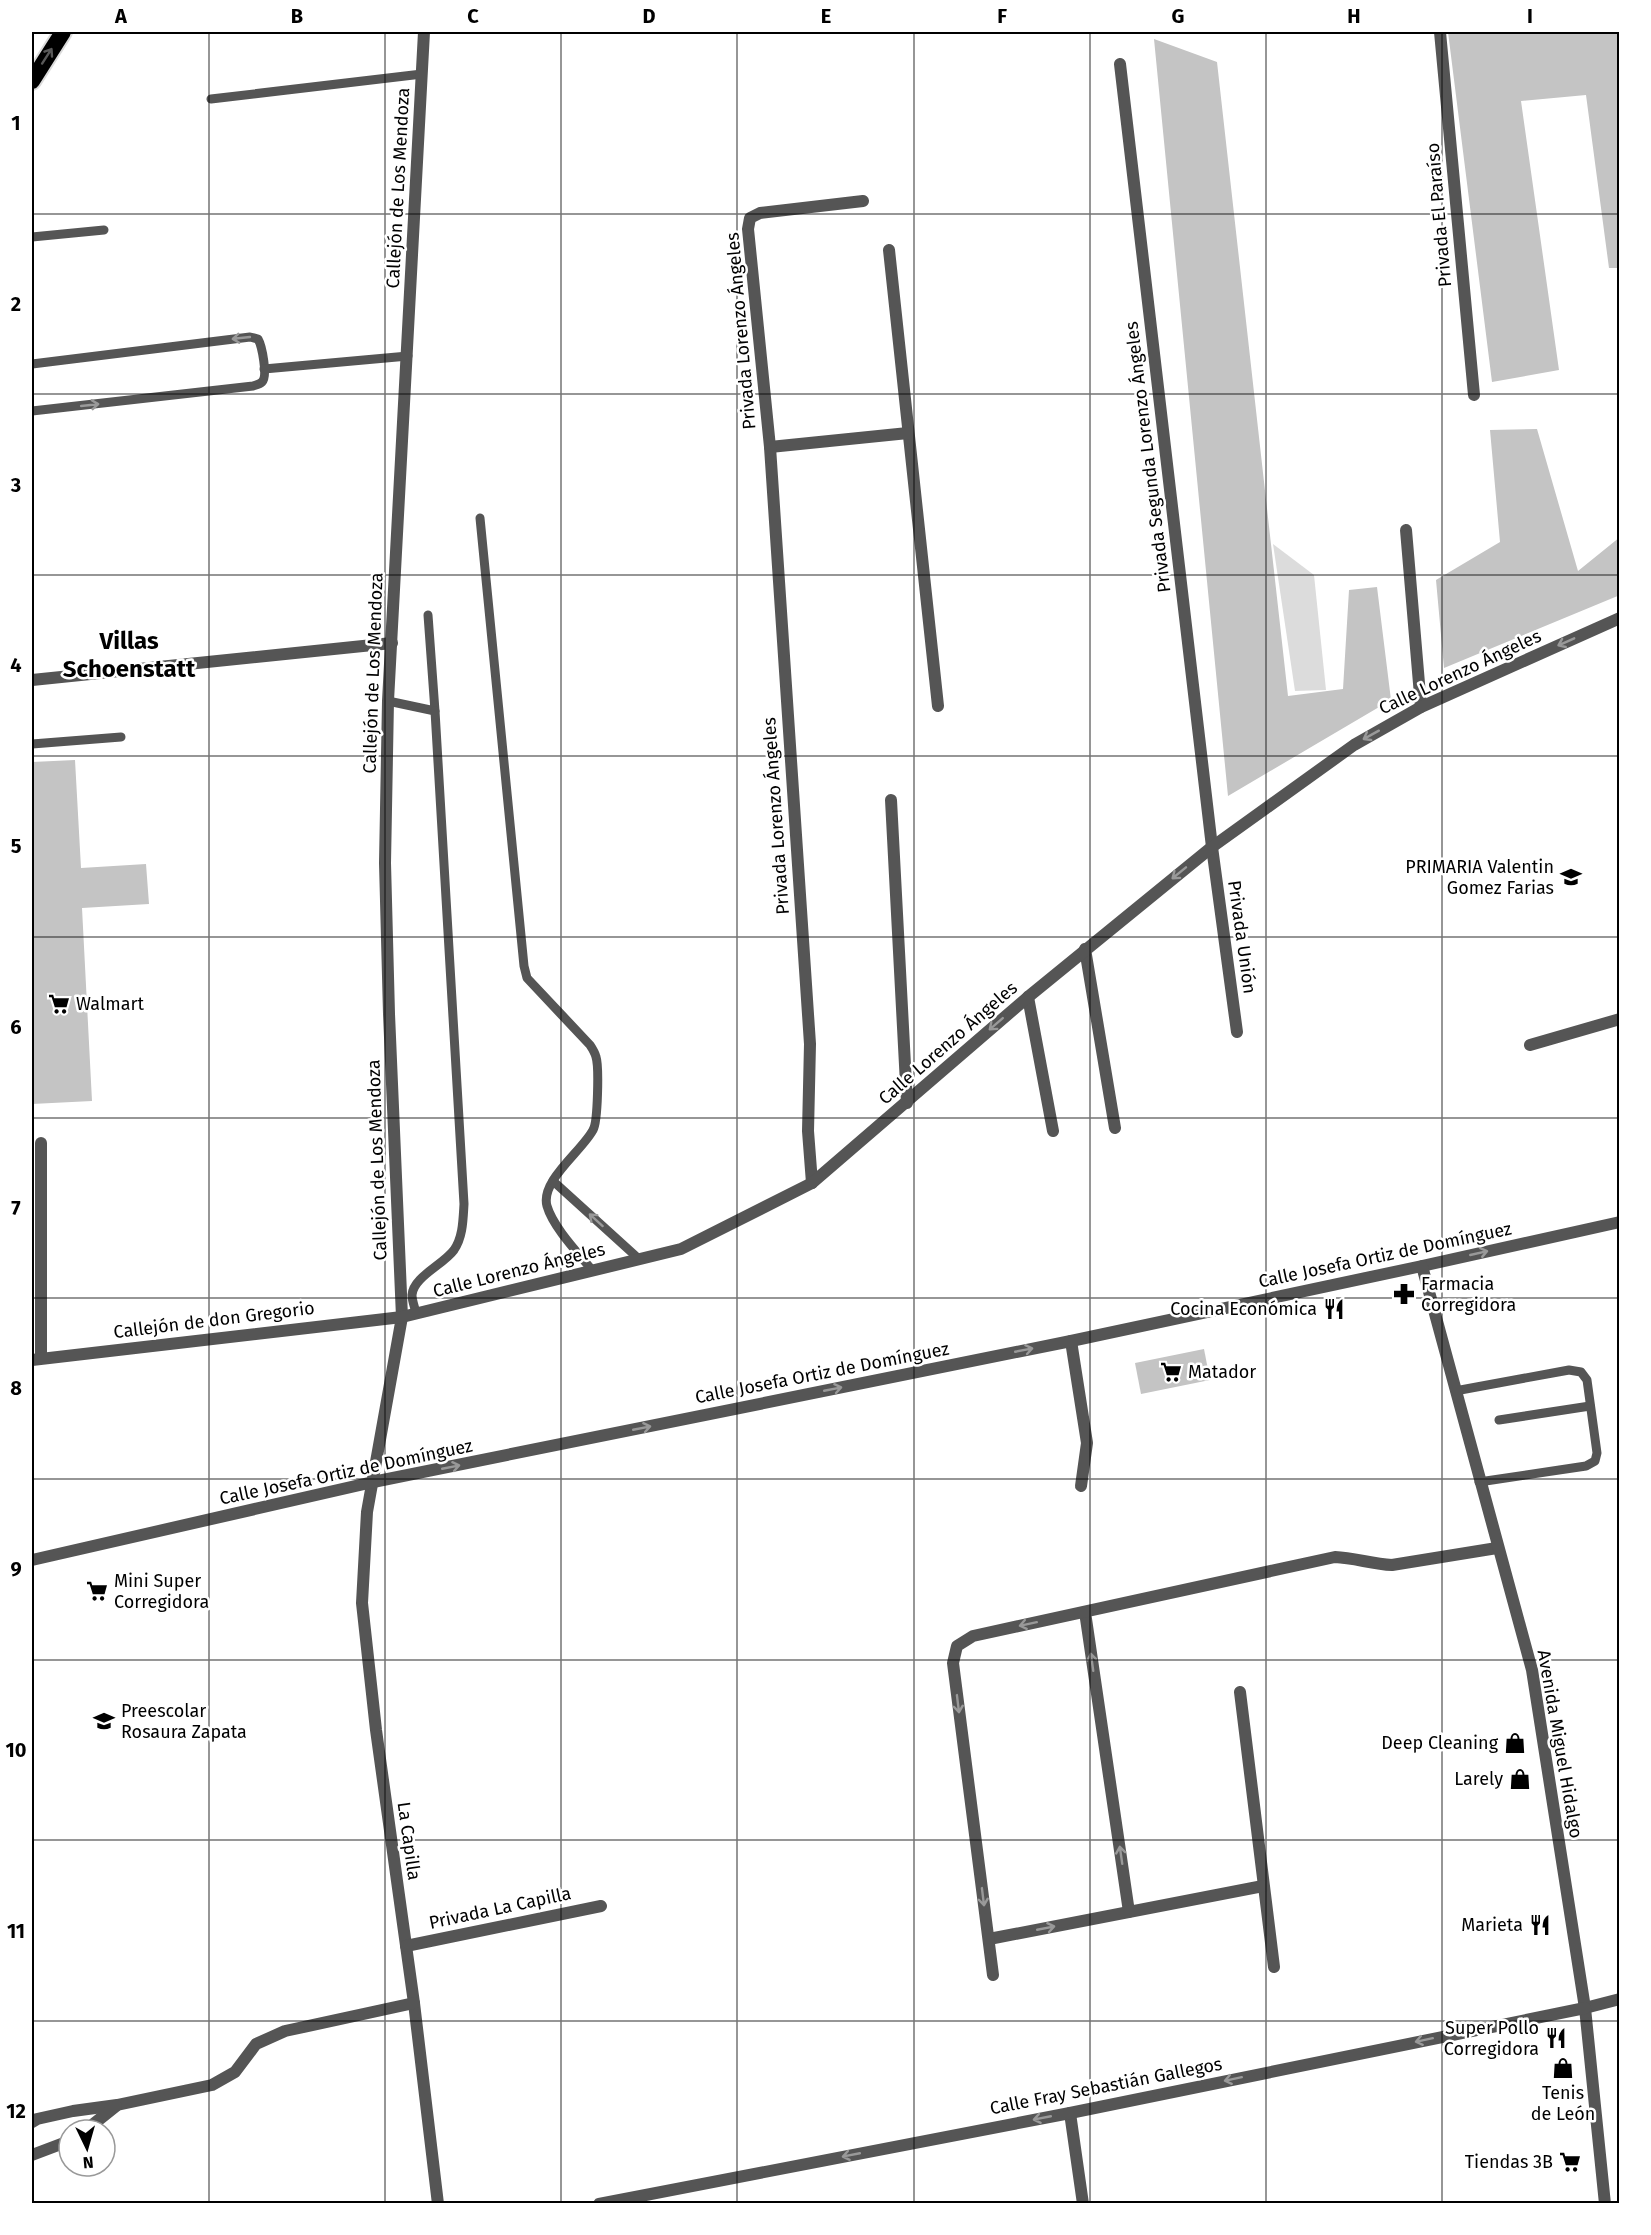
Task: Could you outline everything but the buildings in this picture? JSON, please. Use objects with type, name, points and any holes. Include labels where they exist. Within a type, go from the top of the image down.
[{"type":"highway","points":[[32,81],[63,32]]},
{"type":"street","name":"Callejón de Los Mendoza","points":[[402,1317],[385,863],[388,701],[424,32]]},
{"type":"street","name":"Privada El Paraíso","points":[[1440,32],[1474,395]]},
{"type":"street","name":"Privada Segunda Lorenzo Ángeles","points":[[1120,64],[1212,847]]},
{"type":"street","name":"Privada Lorenzo Ángeles","points":[[812,1183],[808,1131],[810,1044],[770,447],[748,229],[750,218],[760,213],[863,201]]},
{"type":"street","points":[[889,250],[938,706]]},
{"type":"street","name":"Privada Lorenzo Ángeles","points":[[770,447],[908,433]]},
{"type":"street","points":[[1406,530],[1422,706]]},
{"type":"street","name":"Calle Lorenzo Ángeles","points":[[402,1317],[681,1249],[812,1183],[1085,949],[1212,847],[1354,745],[1422,706],[1620,618]]},
{"type":"street","points":[[32,680],[392,643]]},
{"type":"street","points":[[891,800],[907,1103]]},
{"type":"street","name":"Privada Unión","points":[[1212,847],[1237,1032]]},
{"type":"street","points":[[1085,949],[1115,1128]]},
{"type":"street","points":[[1028,997],[1053,1131]]},
{"type":"street","points":[[1530,1045],[1620,1019]]},
{"type":"street","points":[[36,1359],[41,1143]]},
{"type":"street","name":"Calle Josefa Ortiz de Domínguez","points":[[32,1560],[373,1482],[1071,1341],[1620,1222]]},
{"type":"street","name":"Avenida Miguel Hidalgo","points":[[1422,1266],[1532,1670],[1585,2008],[1605,2204]]},
{"type":"street","points":[[373,1482],[402,1317]]},
{"type":"street","name":"Callejón de don Gregorio","points":[[36,1359],[402,1317]]},
{"type":"street","points":[[1071,1341],[1087,1443],[1081,1486]]},
{"type":"street","name":"La Capilla","points":[[373,1482],[367,1512],[362,1603],[376,1730],[414,2003],[438,2204]]},
{"type":"street","points":[[993,1975],[953,1663],[957,1646],[973,1636],[1335,1557],[1392,1565],[1497,1548]]},
{"type":"street","points":[[1085,1612],[1129,1912]]},
{"type":"street","points":[[1240,1692],[1274,1967]]},
{"type":"street","points":[[989,1939],[1263,1886]]},
{"type":"street","name":"Privada La Capilla","points":[[406,1946],[601,1906]]},
{"type":"street","name":"Calle Fray Sebastián Gallegos","points":[[599,2204],[1070,2113],[1620,1999]]},
{"type":"street","points":[[32,2122],[73,2111],[117,2105],[212,2085],[235,2072],[256,2044],[285,2031],[414,2003]]},
{"type":"street","points":[[101,2118],[117,2105]]},
{"type":"street","points":[[1070,2113],[1083,2204]]},
{"type":"street","points":[[32,2155],[57,2146]]},
{"type":"lane","points":[[211,99],[422,74]]},
{"type":"lane","points":[[32,237],[104,230]]},
{"type":"lane","points":[[32,364],[250,337],[258,339],[261,345],[264,369],[264,379],[261,384],[253,386],[32,411]]},
{"type":"lane","points":[[264,369],[408,356]]},
{"type":"lane","points":[[480,518],[524,966],[527,978],[590,1045],[596,1057],[597,1118],[594,1129],[553,1181],[547,1195],[547,1206],[555,1223],[592,1270]]},
{"type":"lane","points":[[416,1313],[412,1295],[414,1287],[454,1250],[462,1228],[464,1204],[428,615]]},
{"type":"lane","points":[[388,701],[435,711]]},
{"type":"lane","points":[[32,744],[121,737]]},
{"type":"lane","points":[[553,1181],[639,1259]]},
{"type":"lane","points":[[1455,1391],[1569,1370],[1581,1372],[1587,1380],[1597,1453],[1595,1461],[1586,1466],[1479,1482]]},
{"type":"lane","points":[[1499,1420],[1590,1406]]},
{"type":"shaded area","points":[[1273,544],[1314,575],[1326,690],[1295,691]]},
{"type":"place","name":"PRIMARIA Valentin Gomez Farias","points":[[1571,877]]},
{"type":"place","name":"Walmart","points":[[59,1004]]},
{"type":"place","name":"Farmacia Corregidora","points":[[1404,1294]]},
{"type":"place","name":"Cocina Económica","points":[[1334,1309]]},
{"type":"place","name":"Matador","points":[[1171,1372]]},
{"type":"place","name":"Mini Super Corregidora","points":[[97,1591]]},
{"type":"place","name":"Preescolar Rosaura Zapata","points":[[104,1721]]},
{"type":"place","name":"Deep Cleaning","points":[[1515,1743]]},
{"type":"place","name":"Larely","points":[[1520,1779]]},
{"type":"place","name":"Marieta","points":[[1540,1925]]},
{"type":"place","name":"Super Pollo Corregidora","points":[[1556,2038]]},
{"type":"place","name":"Tenis de León","points":[[1563,2068]]},
{"type":"place","name":"Tiendas 3B","points":[[1570,2162]]},
{"type":"district","name":"Villas Schoenstatt","points":[[129,655]]}]
